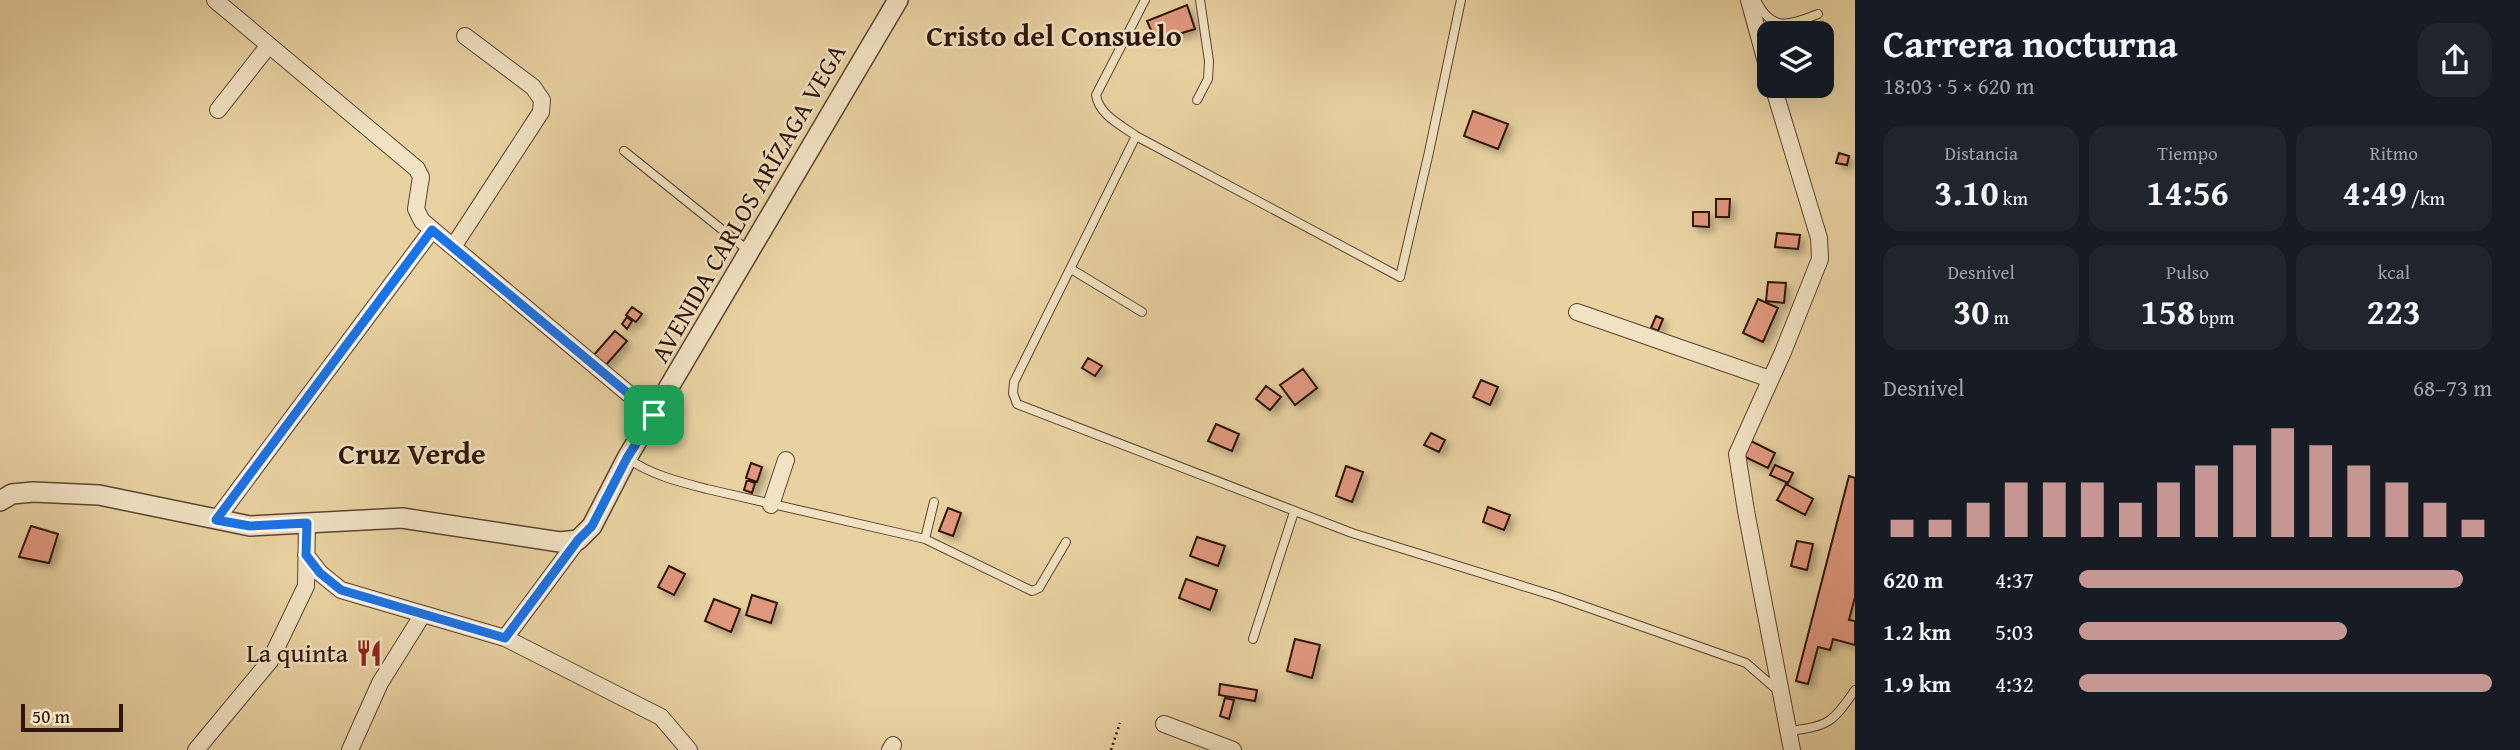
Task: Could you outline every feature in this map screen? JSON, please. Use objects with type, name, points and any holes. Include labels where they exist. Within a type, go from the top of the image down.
[{"type":"street","points":[[215,0],[416,169],[421,177],[416,209],[422,222],[654,415]]},
{"type":"street","name":"AVENIDA CARLOS ARÍZAGA VEGA","points":[[578,540],[592,526],[627,458],[898,0]]},
{"type":"street","points":[[1749,0],[1757,29]]},
{"type":"street","points":[[453,247],[541,112],[542,100],[533,87],[465,36]]},
{"type":"street","points":[[218,110],[269,45]]},
{"type":"street","points":[[1777,98],[1819,238],[1820,259],[1737,454],[1792,750]]},
{"type":"street","points":[[216,520],[432,230]]},
{"type":"street","points":[[1577,312],[1770,379]]},
{"type":"street","points":[[771,505],[786,460]]},
{"type":"street","points":[[0,501],[12,494],[33,492],[99,495],[250,526],[402,518],[560,542],[578,540]]},
{"type":"street","points":[[197,750],[270,661],[306,586],[307,523]]},
{"type":"street","points":[[505,638],[578,540]]},
{"type":"street","points":[[306,555],[320,573],[341,590],[505,638],[661,717],[689,750]]},
{"type":"street","points":[[350,750],[380,683],[423,614]]},
{"type":"street","points":[[1164,724],[1233,750]]},
{"type":"lane","points":[[1146,0],[1096,95],[1097,104],[1102,111],[1136,136],[1400,276],[1461,0]]},
{"type":"lane","points":[[1197,100],[1208,79],[1209,61],[1200,0]]},
{"type":"lane","points":[[1756,0],[1765,16],[1774,22],[1789,25],[1818,14]]},
{"type":"lane","points":[[1136,136],[1014,382],[1013,393],[1017,404],[1352,533],[1555,596],[1746,663],[1769,680],[1782,695]]},
{"type":"lane","points":[[624,151],[750,252]]},
{"type":"lane","points":[[1071,269],[1142,312]]},
{"type":"lane","points":[[627,458],[672,480],[925,539],[1032,591],[1039,588],[1066,542]]},
{"type":"lane","points":[[925,539],[934,502]]},
{"type":"lane","points":[[1254,639],[1294,512]]},
{"type":"lane","points":[[1788,731],[1807,729],[1832,720],[1855,690]]},
{"type":"path","points":[[1111,750],[1120,723]]},
{"type":"building","points":[[1187,5],[1195,29],[1156,41],[1147,21]]},
{"type":"building","points":[[1473,111],[1508,124],[1498,149],[1464,136]]},
{"type":"building","points":[[1839,153],[1849,156],[1847,165],[1836,163]]},
{"type":"building","points":[[1716,199],[1730,199],[1729,217],[1716,217]]},
{"type":"building","points":[[1693,212],[1709,212],[1709,227],[1693,226]]},
{"type":"building","points":[[1777,233],[1800,235],[1798,249],[1775,247]]},
{"type":"building","points":[[1768,282],[1786,283],[1784,303],[1766,301]]},
{"type":"building","points":[[1758,299],[1778,308],[1763,342],[1743,333]]},
{"type":"building","points":[[632,307],[642,314],[636,322],[626,315]]},
{"type":"building","points":[[1656,316],[1663,319],[1658,331],[1651,328]]},
{"type":"building","points":[[627,317],[632,321],[627,329],[622,324]]},
{"type":"building","points":[[615,331],[627,341],[605,366],[593,356]]},
{"type":"building","points":[[1088,358],[1102,366],[1095,376],[1082,368]]},
{"type":"building","points":[[1303,369],[1317,388],[1295,405],[1280,385]]},
{"type":"building","points":[[1481,380],[1498,387],[1490,405],[1473,397]]},
{"type":"building","points":[[1266,386],[1281,397],[1270,410],[1256,399]]},
{"type":"building","points":[[1216,424],[1239,434],[1232,451],[1208,441]]},
{"type":"building","points":[[1431,433],[1445,440],[1439,452],[1424,445]]},
{"type":"building","points":[[1747,439],[1775,453],[1768,468],[1739,454]]},
{"type":"building","points":[[751,463],[762,467],[757,482],[746,478]]},
{"type":"building","points":[[1775,465],[1793,473],[1788,483],[1770,475]]},
{"type":"building","points":[[1346,466],[1363,472],[1352,502],[1336,496]]},
{"type":"building","points":[[1849,476],[1855,478],[1855,597],[1849,620],[1855,621],[1855,645],[1833,639],[1830,650],[1818,647],[1808,684],[1796,681]]},
{"type":"building","points":[[747,480],[755,483],[752,493],[744,490]]},
{"type":"building","points":[[1786,484],[1813,499],[1805,515],[1777,500]]},
{"type":"building","points":[[1488,507],[1510,515],[1504,530],[1483,522]]},
{"type":"building","points":[[948,508],[961,513],[953,536],[939,531]]},
{"type":"building","points":[[31,526],[58,534],[49,563],[19,557]]},
{"type":"building","points":[[1197,537],[1225,546],[1218,566],[1190,556]]},
{"type":"building","points":[[1797,541],[1813,544],[1807,570],[1791,566]]},
{"type":"building","points":[[669,566],[685,574],[674,595],[658,587]]},
{"type":"building","points":[[1186,579],[1217,590],[1210,610],[1179,598]]},
{"type":"building","points":[[752,595],[777,603],[771,623],[746,615]]},
{"type":"building","points":[[714,599],[740,609],[731,632],[705,621]]},
{"type":"building","points":[[1295,639],[1320,645],[1312,678],[1287,671]]},
{"type":"building","points":[[1220,684],[1257,690],[1255,701],[1219,695]]},
{"type":"building","points":[[1225,698],[1234,700],[1229,719],[1220,716]]},
{"type":"place","name":"La quinta","points":[[369,653]]},
{"type":"district","name":"Cristo del Consuelo","points":[[1054,36]]},
{"type":"district","name":"Cruz Verde","points":[[412,454]]},
{"type":"route","points":[[432,230],[654,415],[627,458],[592,526],[578,540],[505,638],[341,590],[320,573],[306,555],[307,523],[250,526],[216,520],[432,230]]}]
